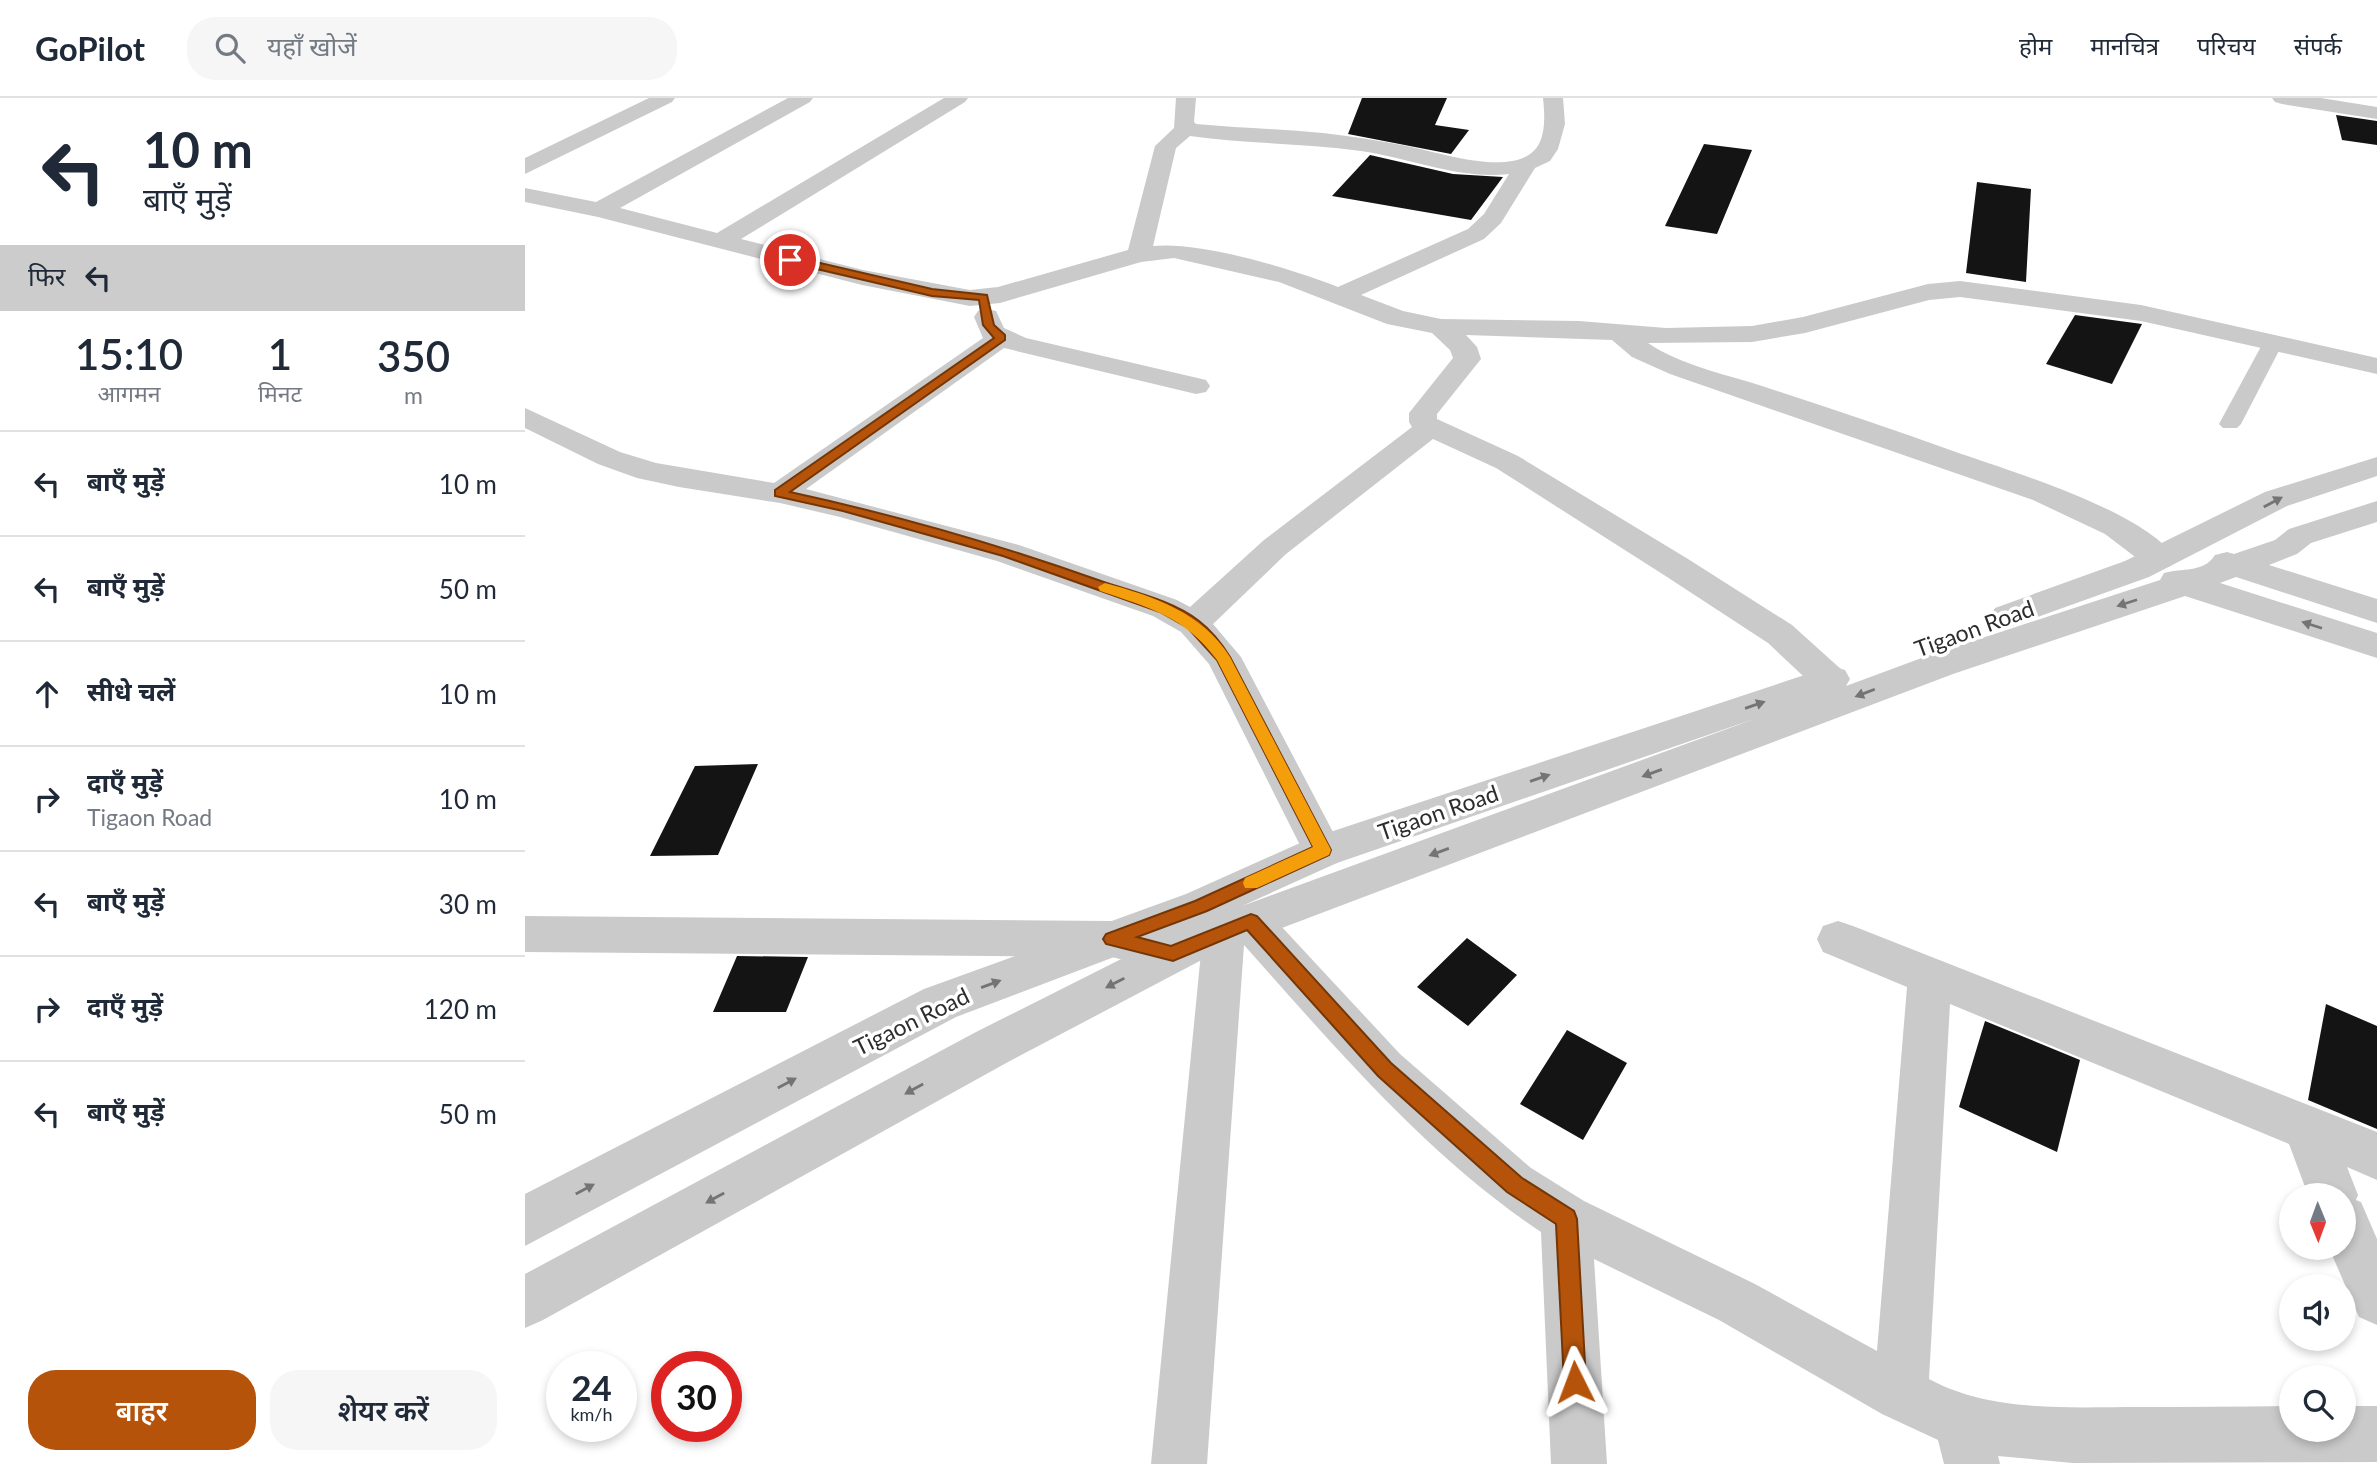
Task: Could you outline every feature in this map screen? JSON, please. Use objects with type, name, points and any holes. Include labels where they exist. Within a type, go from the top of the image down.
[{"type":"street","points":[[525,167],[665,98]]},
{"type":"street","points":[[599,210],[803,98]]},
{"type":"street","points":[[719,242],[958,98]]},
{"type":"street","points":[[1186,98],[1183,122],[1186,128]]},
{"type":"street","points":[[1139,255],[1166,146],[1186,128],[1325,140],[1484,166],[1505,167],[1527,164],[1545,154],[1550,144],[1555,118],[1553,98]]},
{"type":"street","points":[[2282,98],[2377,113]]},
{"type":"street","points":[[1341,295],[1476,234],[1493,218],[1527,164]]},
{"type":"street","points":[[525,195],[599,210],[932,293],[983,298],[1157,251],[1188,252],[1287,276],[1397,318],[1441,327],[1716,336],[1777,330],[1929,292],[1960,289],[2097,305],[2274,341],[2377,366]]},
{"type":"street","points":[[983,298],[989,325],[993,333],[1001,338],[1030,348],[1196,386]]},
{"type":"street","points":[[1441,327],[1463,347],[1467,359],[1423,413],[1423,422],[1507,462],[1676,568],[1780,634],[1830,680]]},
{"type":"street","points":[[1619,332],[1642,351],[1680,368],[1917,448],[2056,499],[2121,529],[2160,557],[2185,584],[2377,646]]},
{"type":"street","points":[[780,493],[1001,338]]},
{"type":"street","points":[[525,417],[609,458],[649,471],[780,493],[845,508],[1008,553],[1165,608],[1193,624],[1223,657],[1323,850]]},
{"type":"street","points":[[1193,624],[1275,547],[1430,427]]},
{"type":"street","name":"Tigaon Road","points":[[525,1221],[940,1003],[1201,906],[1323,850],[1830,680],[2160,557],[2267,506],[2276,499],[2377,466]]},
{"type":"street","points":[[525,1302],[992,1047],[1211,937],[1940,665],[2185,584],[2286,547],[2300,536],[2377,511]]},
{"type":"street","points":[[2160,557],[2248,561],[2377,611]]},
{"type":"street","points":[[525,934],[1112,939],[1211,937],[1384,1069],[1514,1185],[1566,1219],[1737,1302],[1901,1395],[1967,1443],[2013,1431],[2073,1435],[2377,1434]]},
{"type":"street","points":[[1179,1464],[1211,937]]},
{"type":"street","points":[[1838,939],[2306,1125],[2377,1156]]},
{"type":"street","points":[[1901,1395],[1930,976]]},
{"type":"street","points":[[2306,1125],[2328,1183]]},
{"type":"street","points":[[1566,1219],[1579,1464]]},
{"type":"street","points":[[2356,1250],[2377,1299]]},
{"type":"lane","points":[[2230,424],[2274,341]]},
{"type":"building","points":[[1362,98],[1447,98],[1435,125],[1469,130],[1451,154],[1348,134]]},
{"type":"building","points":[[2336,115],[2377,121],[2377,145],[2342,140]]},
{"type":"building","points":[[1704,144],[1752,150],[1717,234],[1665,226]]},
{"type":"building","points":[[1370,155],[1453,174],[1503,177],[1471,220],[1332,196]]},
{"type":"building","points":[[1977,182],[2031,189],[2026,282],[1966,273]]},
{"type":"building","points":[[2075,315],[2142,324],[2112,384],[2046,364]]},
{"type":"building","points":[[758,764],[718,855],[650,856],[695,766]]},
{"type":"building","points":[[1467,938],[1517,975],[1468,1026],[1417,987]]},
{"type":"building","points":[[737,956],[808,957],[786,1012],[713,1012]]},
{"type":"building","points":[[2326,1004],[2377,1026],[2377,1129],[2308,1100]]},
{"type":"building","points":[[1985,1021],[2080,1060],[2057,1152],[1959,1107]]},
{"type":"building","points":[[1567,1030],[1627,1063],[1583,1140],[1520,1104]]},
{"type":"slow traffic","points":[[1105,587],[1165,608],[1193,624],[1210,640],[1223,657],[1323,850],[1251,883]]},
{"type":"route","points":[[790,260],[932,293],[983,298],[989,325],[993,333],[1001,338],[780,493],[1008,553],[1165,608],[1193,624],[1210,640],[1223,657],[1323,850],[1201,906],[1112,939],[1173,954],[1198,941],[1251,922],[1384,1069],[1514,1185],[1566,1219],[1575,1382]]}]
